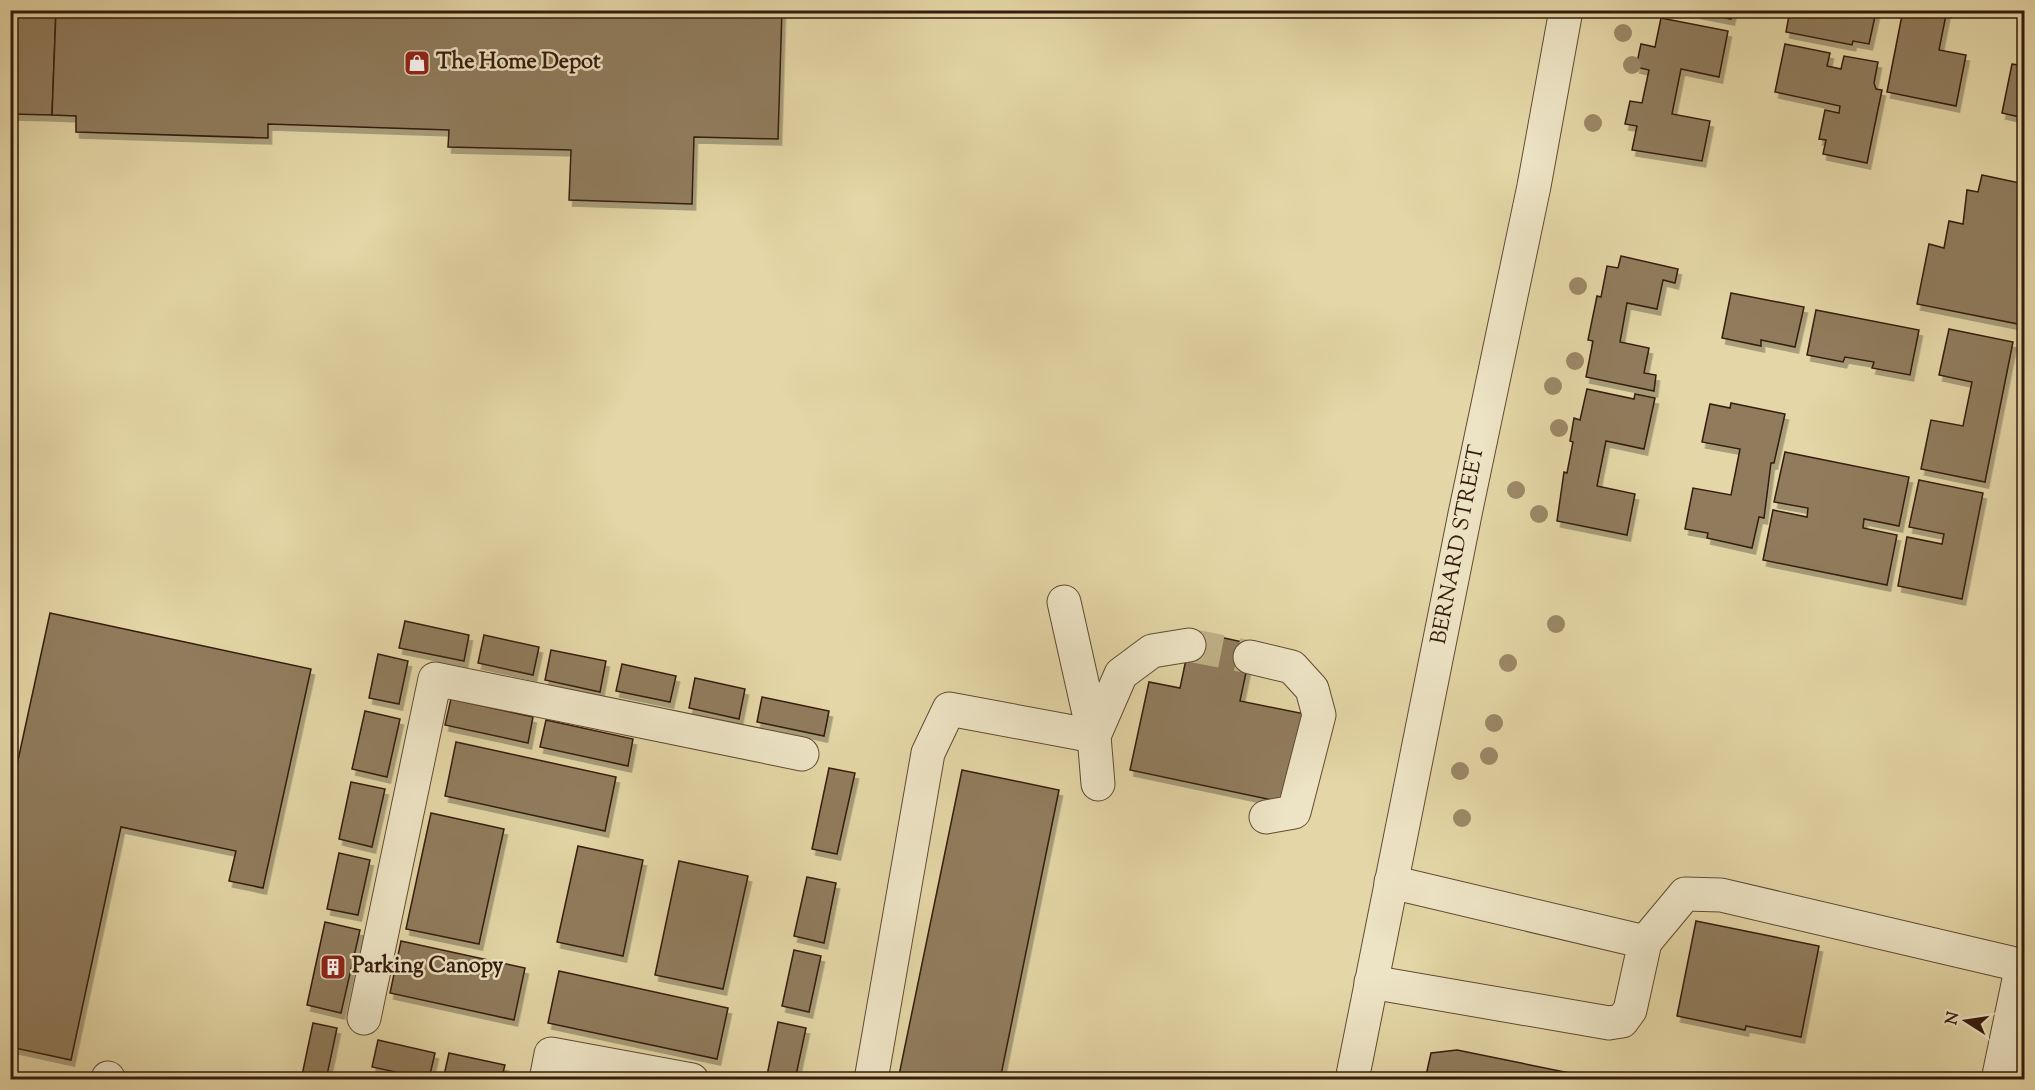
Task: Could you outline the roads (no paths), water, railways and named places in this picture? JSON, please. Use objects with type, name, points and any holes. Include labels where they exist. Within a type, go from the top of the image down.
[{"type":"street","name":"BERNARD STREET","points":[[1352,1080],[1534,186],[1566,10]]},
{"type":"street","points":[[1064,602],[1094,736],[1098,784]]},
{"type":"street","points":[[1094,736],[1121,674],[1152,651],[1189,645]]},
{"type":"street","points":[[1250,657],[1292,667],[1312,689],[1319,715],[1294,812],[1266,817]]},
{"type":"street","points":[[364,1018],[435,679],[802,754]]},
{"type":"street","points":[[871,1080],[928,753],[949,709],[1094,736]]},
{"type":"street","points":[[1391,882],[1645,942]]},
{"type":"street","points":[[1371,982],[1609,1023],[1622,1021],[1630,1010],[1645,942],[1685,894],[1721,895],[2023,965],[1998,1080]]},
{"type":"street","points":[[546,1080],[551,1054],[692,1080]]},
{"type":"tunnel","points":[[1189,645],[1250,657]]},
{"type":"place","name":"The Home Depot","points":[[417,63]]},
{"type":"place","name":"Parking Canopy","points":[[333,967]]}]
